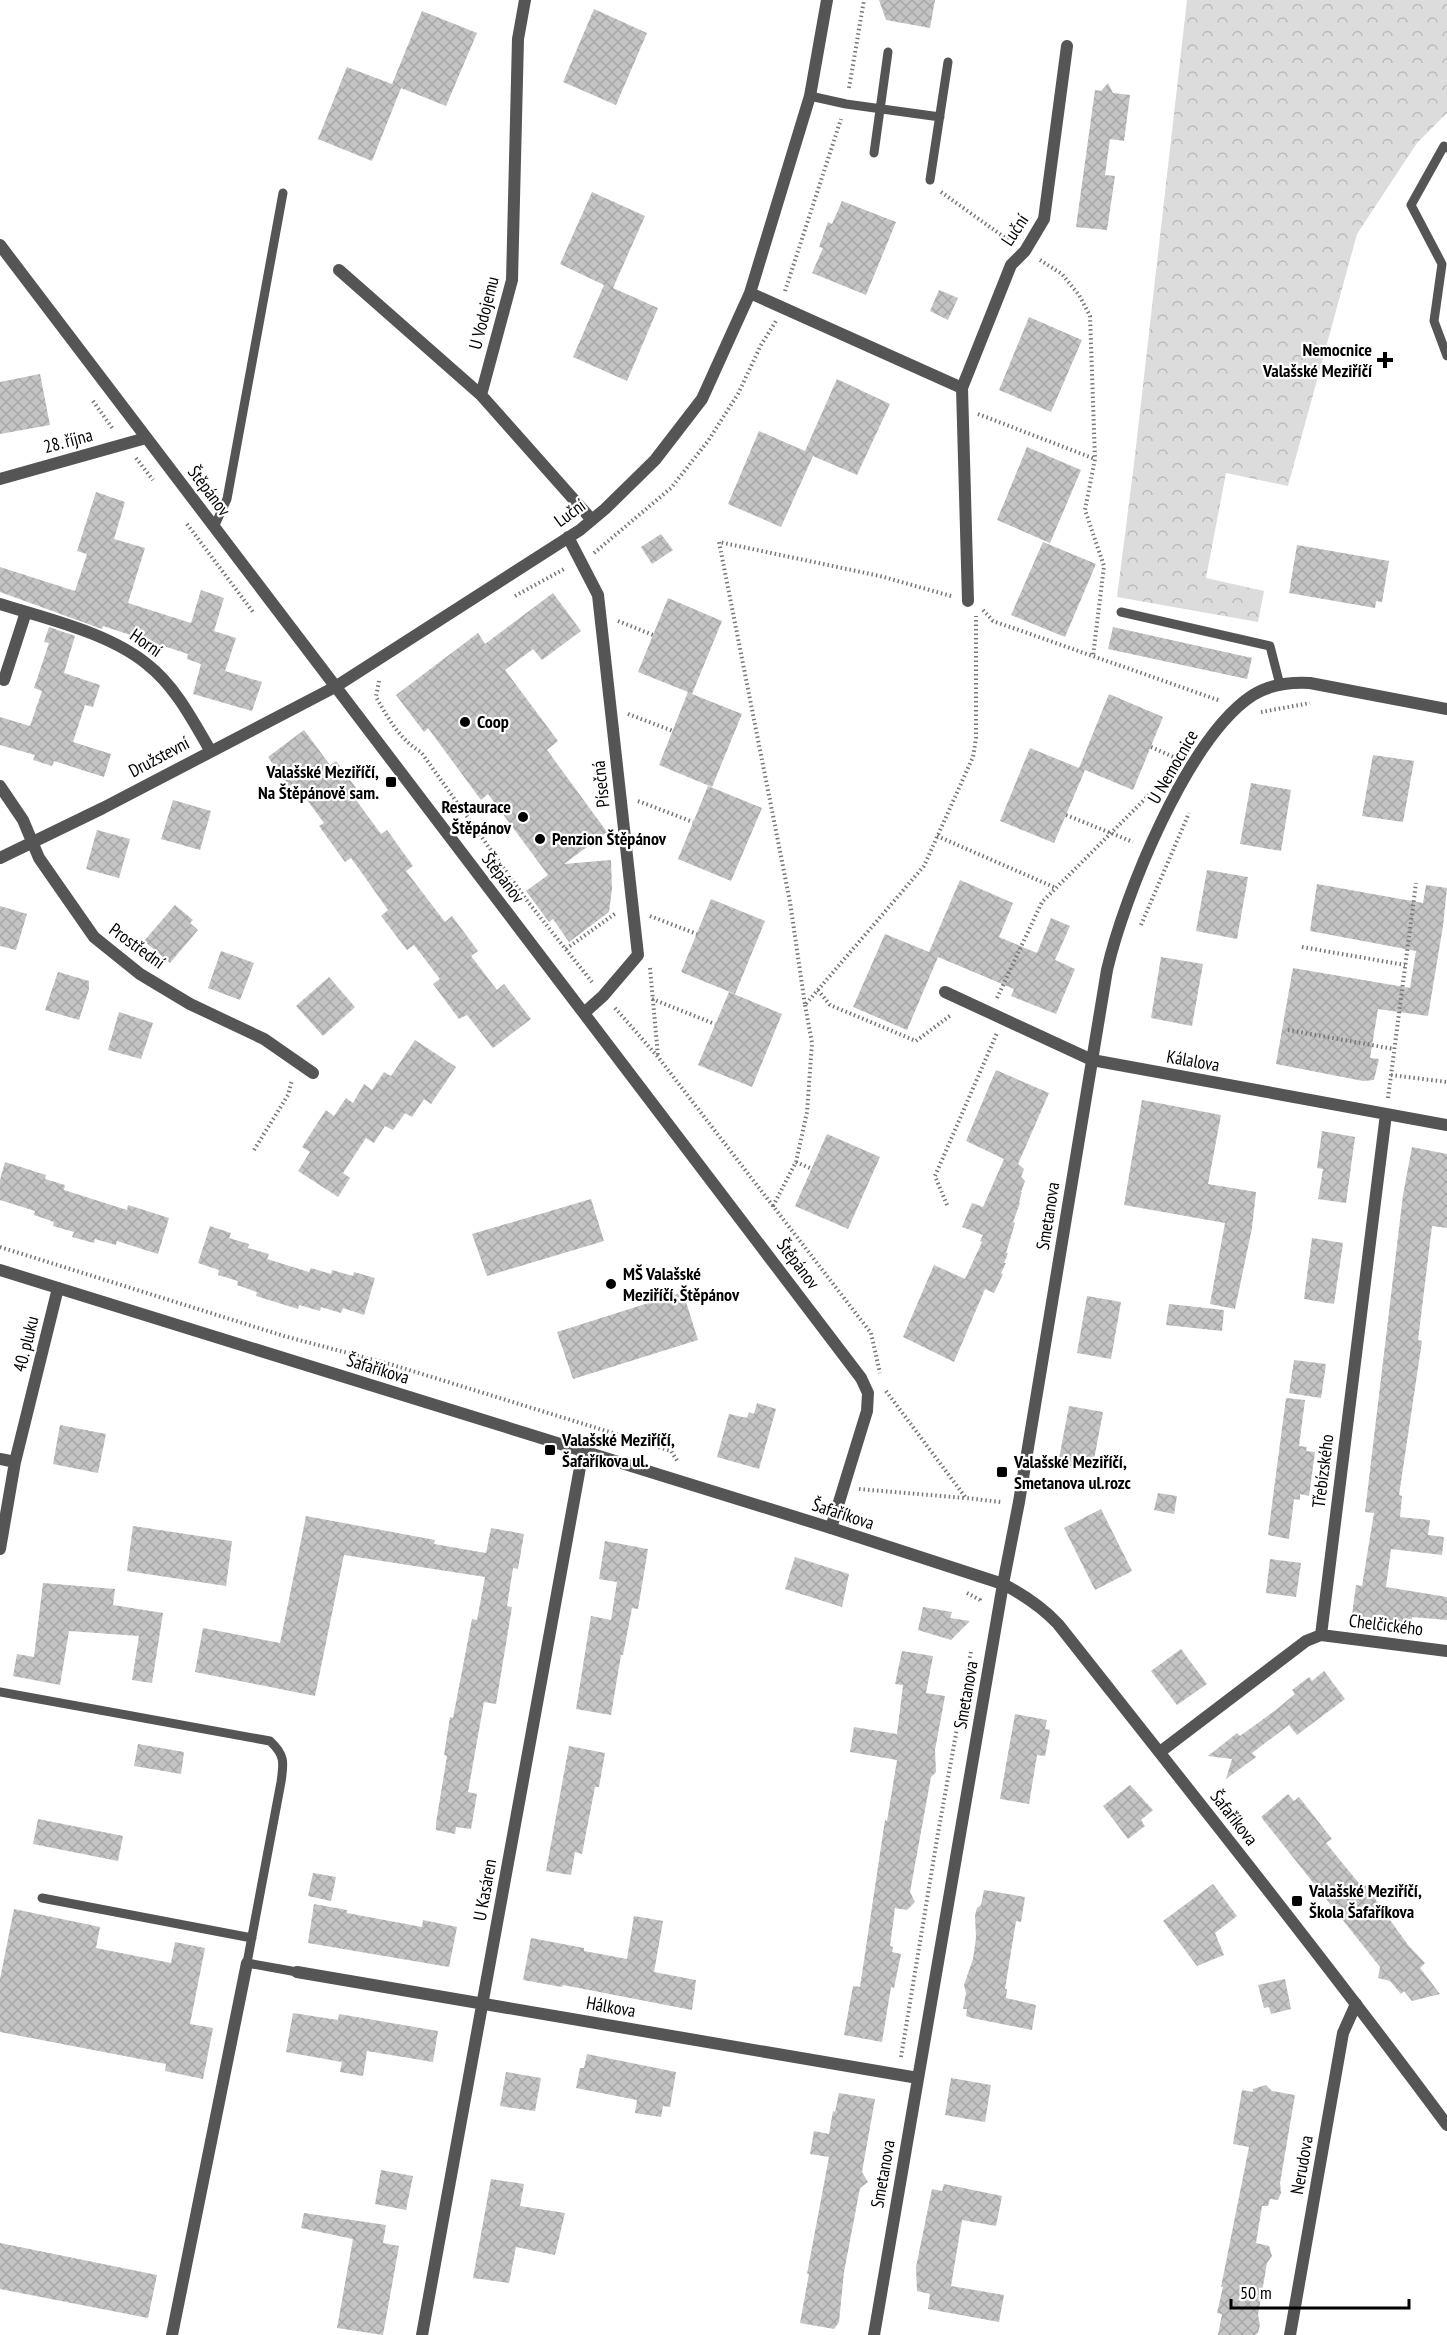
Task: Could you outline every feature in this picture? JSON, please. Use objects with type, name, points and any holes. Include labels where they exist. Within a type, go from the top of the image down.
[{"type":"street","name":"U Vodojemu","points":[[481,395],[513,280],[518,39],[525,0]]},
{"type":"street","name":"Luční","points":[[335,687],[592,520],[655,460],[702,399],[750,293],[810,96],[827,0]]},
{"type":"street","name":"Luční","points":[[972,602],[962,388],[1011,265],[1025,252],[1044,219],[1067,46]]},
{"type":"street","name":"Štěpánov","points":[[0,245],[861,1378],[868,1393],[869,1402],[831,1528]]},
{"type":"street","points":[[339,270],[481,395],[592,520]]},
{"type":"street","points":[[750,293],[962,388]]},
{"type":"street","name":"28. října","points":[[0,479],[146,438]]},
{"type":"street","name":"Písečná","points":[[568,537],[598,595],[638,955],[603,996],[584,1013]]},
{"type":"street","name":"Horní","points":[[0,604],[121,646],[149,665],[189,714],[210,750]]},
{"type":"street","points":[[4,680],[26,612]]},
{"type":"street","name":"U Nemocnice","points":[[1092,1060],[1112,948],[1150,848],[1176,792],[1214,733],[1235,710],[1255,694],[1296,682],[1447,709]]},
{"type":"street","name":"Družstevní","points":[[0,858],[103,808],[210,750],[335,687]]},
{"type":"street","name":"Prostřední","points":[[0,786],[23,820],[31,842],[49,873],[93,937],[140,974],[190,1004],[264,1039],[313,1073]]},
{"type":"street","name":"Kálalova","points":[[945,992],[1092,1060],[1447,1125]]},
{"type":"street","name":"Smetanova","points":[[874,2335],[1019,1502],[1092,1060]]},
{"type":"street","name":"Třebízského","points":[[1321,1635],[1386,1114]]},
{"type":"street","name":"Šafaříkova","points":[[0,1270],[831,1528],[1003,1584],[1026,1597],[1047,1613],[1160,1752],[1447,2125]]},
{"type":"street","name":"40. pluku","points":[[0,1549],[15,1462],[58,1288]]},
{"type":"street","name":"U Kasáren","points":[[422,2335],[583,1451]]},
{"type":"street","points":[[0,1459],[15,1462]]},
{"type":"street","points":[[1160,1752],[1306,1641],[1321,1635]]},
{"type":"street","name":"Chelčického","points":[[1321,1635],[1447,1651]]},
{"type":"street","points":[[172,2335],[247,1963]]},
{"type":"street","name":"Hálkova","points":[[297,1972],[918,2078]]},
{"type":"street","name":"Nerudova","points":[[1290,2335],[1343,2033],[1356,2004]]},
{"type":"lane","points":[[874,153],[888,52]]},
{"type":"lane","points":[[930,180],[948,62]]},
{"type":"lane","points":[[810,96],[846,104],[940,117]]},
{"type":"lane","points":[[1446,146],[1412,205],[1442,264],[1434,321],[1447,356]]},
{"type":"lane","points":[[214,527],[227,499],[283,193]]},
{"type":"lane","points":[[1121,612],[1270,646],[1280,685]]},
{"type":"lane","points":[[0,1692],[270,1741],[281,1751],[284,1765],[247,1963],[297,1972]]},
{"type":"lane","points":[[42,1898],[252,1938]]},
{"type":"path","points":[[846,104],[864,0]]},
{"type":"path","points":[[930,180],[932,186],[1025,252],[1062,274],[1079,295],[1090,316],[1095,459],[1085,510],[1104,566],[1093,656]]},
{"type":"path","points":[[975,424],[976,404]]},
{"type":"path","points":[[975,413],[1095,459]]},
{"type":"path","points":[[134,455],[156,484]]},
{"type":"path","points":[[184,521],[259,619]]},
{"type":"path","points":[[773,1206],[796,1162],[807,1112],[812,1043],[790,902],[719,542],[880,576],[972,602],[993,621],[1228,704],[1235,710]]},
{"type":"path","points":[[510,598],[593,554]]},
{"type":"path","points":[[805,1005],[924,866],[973,757],[975,747],[972,602]]},
{"type":"path","points":[[617,621],[653,635]]},
{"type":"path","points":[[384,676],[378,682],[376,697],[384,712],[407,744],[421,752],[528,902],[603,996],[658,1057],[871,1333],[882,1380]]},
{"type":"path","points":[[1257,713],[1309,703],[1320,704]]},
{"type":"path","points":[[626,713],[673,730]]},
{"type":"path","points":[[1150,747],[1183,761],[1175,769]]},
{"type":"path","points":[[991,1013],[1042,902],[1167,777]]},
{"type":"path","points":[[634,800],[693,822]]},
{"type":"path","points":[[1139,930],[1189,812]]},
{"type":"path","points":[[1066,815],[1150,848]]},
{"type":"path","points":[[937,836],[1056,888]]},
{"type":"path","points":[[1386,1114],[1416,883]]},
{"type":"path","points":[[566,949],[632,902]]},
{"type":"path","points":[[645,914],[697,934]]},
{"type":"path","points":[[1302,947],[1405,965]]},
{"type":"path","points":[[650,958],[658,1057]]},
{"type":"path","points":[[818,990],[830,1005],[916,1041],[968,1002]]},
{"type":"path","points":[[652,999],[715,1024]]},
{"type":"path","points":[[947,1205],[935,1176],[1004,1019]]},
{"type":"path","points":[[1288,1030],[1394,1049]]},
{"type":"path","points":[[1391,1075],[1447,1082]]},
{"type":"path","points":[[796,1162],[812,1169]]},
{"type":"path","points":[[0,1247],[343,1354],[354,1354],[671,1451],[678,1464]]},
{"type":"path","points":[[884,1388],[966,1498]]},
{"type":"path","points":[[844,1488],[1001,1502],[1004,1499]]},
{"type":"path","points":[[962,1591],[980,1600],[978,1611]]},
{"type":"path","points":[[898,2075],[972,1646]]},
{"type":"green space","points":[[1187,0],[1447,0],[1447,113],[1417,143],[1357,234],[1288,486],[1226,473],[1206,578],[1264,591],[1258,622],[1117,597]]},
{"type":"building","points":[[879,0],[935,0],[930,28],[886,20]]},
{"type":"building","points":[[594,9],[647,33],[616,105],[563,82]]},
{"type":"building","points":[[422,11],[477,33],[446,106],[401,88],[372,161],[318,139],[347,67],[392,84]]},
{"type":"building","points":[[1108,83],[1113,93],[1130,95],[1124,141],[1110,139],[1105,175],[1115,176],[1107,230],[1076,227],[1095,90],[1101,91]]},
{"type":"building","points":[[592,192],[645,216],[613,288],[658,308],[627,381],[573,357],[604,285],[560,264]]},
{"type":"building","points":[[842,201],[896,222],[866,295],[812,273],[823,248],[819,247],[828,222],[832,224]]},
{"type":"building","points":[[939,290],[958,298],[948,320],[930,311]]},
{"type":"building","points":[[1029,317],[1082,340],[1051,412],[999,390]]},
{"type":"building","points":[[40,374],[50,425],[0,434],[0,382]]},
{"type":"building","points":[[837,379],[890,404],[857,475],[813,456],[781,527],[728,504],[759,431],[805,451]]},
{"type":"building","points":[[1027,447],[1081,470],[1050,543],[997,520]]},
{"type":"building","points":[[96,492],[125,502],[114,539],[145,548],[128,603],[191,623],[201,590],[224,598],[214,631],[236,638],[225,671],[262,682],[252,711],[193,694],[201,664],[187,659],[188,654],[103,626],[102,629],[0,592],[0,567],[75,591],[87,554],[77,551]]},
{"type":"building","points":[[661,534],[673,550],[652,564],[641,547]]},
{"type":"building","points":[[1043,542],[1096,564],[1065,637],[1011,615]]},
{"type":"building","points":[[1297,545],[1389,561],[1382,602],[1376,601],[1375,608],[1289,593]]},
{"type":"building","points":[[553,593],[581,631],[542,660],[533,649],[505,670],[558,741],[547,750],[607,832],[564,864],[611,860],[612,889],[609,912],[569,942],[553,919],[549,922],[526,891],[548,875],[488,794],[481,800],[428,728],[424,732],[396,695],[478,633],[485,644]]},
{"type":"building","points":[[668,598],[722,621],[692,694],[742,714],[712,787],[659,765],[688,692],[638,672]]},
{"type":"building","points":[[49,627],[75,636],[64,673],[100,685],[93,707],[85,705],[73,742],[111,754],[104,777],[54,761],[52,766],[33,760],[35,755],[0,745],[0,717],[30,726],[42,691],[34,688],[49,643],[44,642]]},
{"type":"building","points":[[1113,627],[1252,658],[1247,679],[1108,649]]},
{"type":"building","points":[[1109,694],[1163,717],[1133,790],[1085,770],[1054,843],[1000,821],[1030,748],[1079,768]]},
{"type":"building","points":[[304,730],[330,765],[336,761],[362,796],[356,800],[381,834],[387,830],[413,866],[406,871],[445,922],[452,916],[478,951],[471,956],[497,990],[504,984],[531,1019],[493,1048],[467,1015],[459,1019],[433,984],[440,979],[414,945],[407,950],[381,916],[388,910],[364,876],[351,858],[345,862],[319,826],[324,823],[299,789],[291,789],[268,757]]},
{"type":"building","points":[[1373,755],[1414,761],[1403,822],[1362,816]]},
{"type":"building","points":[[1251,783],[1291,790],[1281,851],[1240,844]]},
{"type":"building","points":[[708,786],[762,808],[731,881],[678,859]]},
{"type":"building","points":[[173,800],[211,811],[200,850],[161,839]]},
{"type":"building","points":[[97,830],[130,839],[119,878],[86,869]]},
{"type":"building","points":[[1207,870],[1248,877],[1237,939],[1196,931]]},
{"type":"building","points":[[960,880],[1013,903],[999,937],[1037,953],[1051,918],[1070,926],[1055,960],[1075,969],[1056,1014],[1011,996],[1014,989],[938,957],[907,1030],[853,1007],[885,934],[929,952]]},
{"type":"building","points":[[1317,884],[1423,903],[1426,885],[1447,888],[1428,1016],[1378,1009],[1370,1058],[1379,1059],[1374,1080],[1363,1081],[1276,1064],[1293,968],[1410,988],[1416,951],[1310,931]]},
{"type":"building","points":[[711,899],[765,921],[735,994],[681,972]]},
{"type":"building","points":[[175,905],[193,920],[190,923],[198,930],[170,963],[144,941]]},
{"type":"building","points":[[0,906],[27,914],[16,950],[0,946]]},
{"type":"building","points":[[221,951],[254,963],[240,1000],[208,988]]},
{"type":"building","points":[[1161,957],[1203,964],[1192,1026],[1151,1018]]},
{"type":"building","points":[[58,972],[89,981],[89,989],[79,1020],[45,1010]]},
{"type":"building","points":[[329,977],[355,1007],[323,1036],[296,1006]]},
{"type":"building","points":[[729,992],[782,1014],[752,1087],[698,1065]]},
{"type":"building","points":[[119,1012],[153,1023],[141,1059],[108,1050]]},
{"type":"building","points":[[415,1040],[456,1067],[431,1104],[424,1099],[412,1117],[405,1113],[393,1130],[385,1126],[374,1143],[366,1138],[343,1173],[350,1178],[338,1197],[298,1171],[310,1152],[302,1147],[326,1110],[334,1116],[346,1098],[353,1103],[364,1084],[372,1090],[384,1072],[391,1076]]},
{"type":"building","points":[[996,1070],[1049,1093],[1018,1164],[1024,1169],[1021,1177],[1025,1181],[1013,1222],[1015,1223],[1006,1253],[1008,1253],[1004,1263],[1006,1263],[1001,1273],[1003,1274],[994,1293],[985,1289],[954,1362],[903,1337],[934,1265],[965,1279],[982,1242],[980,1241],[983,1235],[962,1227],[972,1203],[983,1207],[1004,1159],[966,1141]]},
{"type":"building","points":[[1142,1100],[1221,1115],[1208,1184],[1256,1192],[1252,1228],[1235,1309],[1210,1304],[1225,1223],[1124,1205]]},
{"type":"building","points":[[1322,1131],[1355,1137],[1346,1203],[1318,1199],[1323,1169],[1317,1168]]},
{"type":"building","points":[[827,1134],[880,1157],[848,1229],[795,1206]]},
{"type":"building","points":[[1412,1147],[1447,1154],[1447,1228],[1432,1226],[1418,1340],[1422,1341],[1399,1495],[1402,1496],[1400,1517],[1430,1520],[1428,1535],[1444,1537],[1442,1555],[1391,1549],[1386,1587],[1447,1597],[1447,1620],[1412,1617],[1411,1623],[1352,1615],[1356,1585],[1362,1586],[1374,1513],[1365,1512],[1403,1195]]},
{"type":"building","points":[[5,1162],[46,1175],[45,1179],[65,1185],[64,1190],[127,1210],[128,1205],[169,1218],[158,1254],[117,1241],[116,1245],[95,1239],[94,1243],[72,1237],[74,1232],[53,1226],[54,1222],[34,1215],[35,1211],[0,1200],[0,1180]]},
{"type":"building","points":[[591,1199],[604,1241],[487,1276],[472,1234]]},
{"type":"building","points":[[210,1226],[231,1233],[229,1238],[249,1244],[248,1248],[269,1254],[267,1259],[309,1272],[311,1268],[331,1274],[332,1270],[353,1276],[354,1272],[375,1278],[364,1315],[343,1308],[341,1313],[321,1307],[320,1311],[299,1305],[298,1309],[256,1296],[257,1292],[237,1285],[238,1281],[218,1275],[219,1270],[198,1263]]},
{"type":"building","points":[[1312,1238],[1343,1243],[1334,1304],[1304,1299]]},
{"type":"building","points":[[683,1292],[698,1340],[573,1379],[557,1332]]},
{"type":"building","points":[[1087,1296],[1121,1302],[1111,1359],[1077,1353]]},
{"type":"building","points":[[1169,1304],[1224,1310],[1222,1331],[1166,1325]]},
{"type":"building","points":[[1294,1360],[1326,1364],[1321,1398],[1289,1393]]},
{"type":"building","points":[[1286,1398],[1305,1400],[1299,1446],[1307,1447],[1306,1451],[1315,1452],[1309,1496],[1300,1494],[1300,1500],[1294,1499],[1289,1539],[1268,1535]]},
{"type":"building","points":[[757,1403],[776,1409],[759,1469],[717,1457],[729,1414],[747,1418],[749,1412],[754,1414]]},
{"type":"building","points":[[1069,1406],[1103,1412],[1092,1470],[1058,1464]]},
{"type":"building","points":[[60,1425],[106,1434],[98,1473],[53,1464]]},
{"type":"building","points":[[1158,1493],[1177,1496],[1174,1514],[1154,1510]]},
{"type":"building","points":[[1101,1509],[1132,1571],[1095,1590],[1064,1528]]},
{"type":"building","points":[[306,1516],[435,1540],[434,1544],[486,1553],[491,1528],[524,1534],[518,1569],[513,1568],[507,1606],[512,1607],[496,1704],[484,1702],[468,1792],[477,1794],[471,1829],[456,1827],[455,1834],[436,1830],[436,1823],[447,1756],[444,1755],[450,1717],[453,1718],[472,1619],[477,1620],[485,1577],[344,1555],[315,1696],[195,1672],[203,1628],[280,1643]]},
{"type":"building","points":[[133,1526],[232,1541],[226,1586],[127,1571]]},
{"type":"building","points":[[605,1541],[648,1549],[638,1609],[632,1608],[623,1655],[621,1655],[611,1715],[576,1709],[591,1616],[611,1620],[617,1582],[599,1579]]},
{"type":"building","points":[[795,1557],[849,1574],[842,1607],[785,1589]]},
{"type":"building","points":[[1270,1559],[1301,1563],[1296,1597],[1266,1593]]},
{"type":"building","points":[[43,1583],[115,1589],[113,1605],[163,1613],[152,1683],[132,1680],[139,1636],[69,1631],[60,1685],[13,1676],[17,1654],[34,1657]]},
{"type":"building","points":[[923,1607],[952,1612],[950,1618],[970,1621],[951,1640],[918,1630]]},
{"type":"building","points":[[1181,1649],[1207,1684],[1177,1705],[1151,1671]]},
{"type":"building","points":[[902,1651],[933,1656],[926,1693],[945,1696],[935,1750],[936,1772],[931,1777],[910,1892],[915,1902],[907,1910],[895,1908],[890,1946],[893,1947],[892,1952],[901,1954],[894,1988],[891,1987],[882,2042],[844,2035],[853,1986],[860,1987],[885,1820],[887,1821],[897,1760],[850,1752],[854,1727],[897,1734],[903,1685],[895,1684]]},
{"type":"building","points":[[1324,1671],[1345,1699],[1297,1735],[1289,1725],[1252,1753],[1256,1757],[1226,1779],[1232,1759],[1208,1756],[1237,1733],[1240,1736],[1277,1709],[1295,1694],[1292,1690],[1309,1677],[1312,1681]]},
{"type":"building","points":[[1015,1714],[1047,1720],[1045,1729],[1050,1730],[1045,1756],[1037,1755],[1029,1804],[1000,1799]]},
{"type":"building","points":[[138,1744],[184,1752],[181,1774],[134,1766]]},
{"type":"building","points":[[569,1746],[605,1753],[599,1787],[595,1787],[582,1854],[575,1852],[571,1875],[546,1871]]},
{"type":"building","points":[[1130,1785],[1153,1810],[1141,1820],[1145,1826],[1128,1839],[1103,1806]]},
{"type":"building","points":[[1288,1794],[1294,1801],[1299,1797],[1332,1839],[1326,1843],[1362,1887],[1365,1885],[1408,1945],[1425,1963],[1420,1968],[1440,1994],[1412,2001],[1404,1991],[1401,1994],[1390,1981],[1378,1978],[1380,1967],[1261,1817]]},
{"type":"building","points":[[38,1819],[123,1836],[118,1861],[33,1844]]},
{"type":"building","points":[[313,1873],[336,1877],[331,1901],[308,1896]]},
{"type":"building","points":[[1213,1884],[1237,1916],[1215,1933],[1224,1955],[1197,1966],[1163,1921]]},
{"type":"building","points":[[984,1890],[1025,1897],[1021,1922],[1016,1921],[1005,1989],[1007,1989],[1006,1998],[1036,2005],[1032,2030],[972,2018],[966,2016],[967,2009],[963,2009],[966,1993],[964,1985],[973,1959],[976,1938],[975,1915],[977,1908],[981,1905]]},
{"type":"building","points":[[314,1904],[347,1910],[347,1913],[422,1927],[423,1920],[457,1927],[449,1967],[308,1943]]},
{"type":"building","points":[[14,1909],[100,1927],[96,1948],[171,1963],[175,1942],[205,1948],[190,2024],[213,2028],[203,2079],[165,2071],[166,2064],[0,2032],[0,1979]]},
{"type":"building","points":[[634,1916],[663,1921],[654,1972],[696,1980],[692,2010],[563,1985],[562,1987],[523,1980],[531,1938],[627,1959]]},
{"type":"building","points":[[1285,1979],[1291,2009],[1271,2014],[1269,2007],[1264,2008],[1258,1985]]},
{"type":"building","points":[[293,2013],[338,2020],[339,2014],[438,2031],[433,2062],[367,2051],[363,2076],[340,2072],[342,2062],[286,2052]]},
{"type":"building","points":[[587,2054],[676,2072],[670,2107],[663,2106],[661,2117],[635,2113],[637,2100],[576,2088],[580,2068],[584,2068]]},
{"type":"building","points":[[506,2072],[541,2078],[535,2111],[500,2106]]},
{"type":"building","points":[[951,2078],[991,2085],[985,2122],[945,2115]]},
{"type":"building","points":[[1266,2085],[1272,2091],[1295,2095],[1280,2183],[1281,2193],[1278,2200],[1270,2199],[1268,2206],[1262,2206],[1256,2243],[1269,2246],[1272,2256],[1267,2263],[1258,2315],[1260,2325],[1255,2335],[1218,2335],[1222,2314],[1217,2313],[1223,2287],[1221,2287],[1249,2147],[1233,2144],[1242,2090],[1253,2092],[1253,2089]]},
{"type":"building","points":[[839,2093],[875,2099],[862,2172],[868,2182],[860,2188],[844,2272],[839,2322],[834,2329],[800,2323],[829,2157],[810,2154],[814,2131],[829,2134]]},
{"type":"building","points":[[381,2170],[413,2176],[406,2210],[375,2204]]},
{"type":"building","points":[[491,2179],[524,2184],[520,2206],[565,2213],[555,2255],[516,2247],[509,2283],[473,2278]]},
{"type":"building","points":[[944,2184],[1002,2196],[996,2226],[962,2220],[951,2286],[1004,2295],[999,2322],[928,2309],[930,2294],[917,2291],[916,2267],[932,2189],[942,2191]]},
{"type":"building","points":[[304,2213],[386,2225],[383,2243],[399,2246],[383,2335],[337,2328],[353,2239],[301,2228]]},
{"type":"building","points":[[0,2243],[157,2275],[148,2318],[0,2289]]},
{"type":"place","name":"Nemocnice Valašské Meziříčí","points":[[1385,360]]},
{"type":"place","name":"Coop","points":[[465,722]]},
{"type":"place","name":"Valašské Meziříčí, Na Štěpánově sam.","points":[[391,782]]},
{"type":"place","name":"Restaurace Štěpánov","points":[[523,817]]},
{"type":"place","name":"Penzion Štěpánov","points":[[540,839]]},
{"type":"place","name":"MŠ Valašské Meziříčí, Štěpánov","points":[[611,1284]]},
{"type":"place","name":"Valašské Meziříčí, Šafaříkova ul.","points":[[550,1450]]},
{"type":"place","name":"Valašské Meziříčí, Smetanova ul.rozc","points":[[1002,1472]]},
{"type":"place","name":"Valašské Meziříčí, Škola Šafaříkova","points":[[1297,1901]]}]
